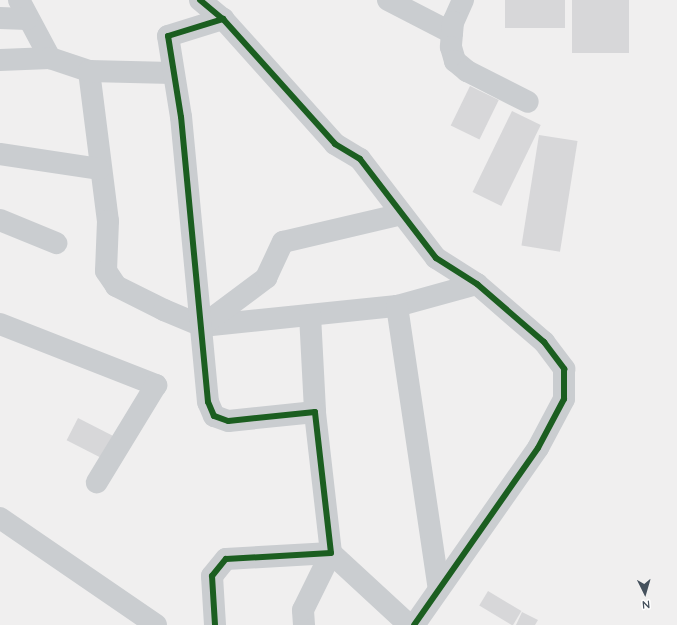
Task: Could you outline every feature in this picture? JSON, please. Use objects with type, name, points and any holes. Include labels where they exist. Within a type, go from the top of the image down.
[{"type":"street","points":[[200,0],[223,19],[335,144],[360,159],[436,258],[477,284],[544,342],[564,370],[564,399],[538,448],[414,625]]},
{"type":"street","points":[[388,0],[452,34]]},
{"type":"street","points":[[463,0],[452,34],[455,61],[467,71],[528,102]]},
{"type":"street","points":[[0,18],[23,10],[50,58]]},
{"type":"street","points":[[223,19],[168,36],[172,73],[181,118],[202,326],[208,402],[214,416],[228,421],[315,412]]},
{"type":"street","points":[[0,60],[50,58],[89,71],[172,73]]},
{"type":"street","points":[[89,71],[99,169],[108,221],[106,271],[110,278],[129,293],[202,326],[397,306],[477,284]]},
{"type":"street","points":[[0,154],[99,169]]},
{"type":"street","points":[[202,326],[266,278],[284,242],[402,214]]},
{"type":"street","points":[[0,220],[56,242]]},
{"type":"street","points":[[397,306],[439,589]]},
{"type":"street","points":[[304,625],[303,610],[331,553],[315,412],[310,315]]},
{"type":"street","points":[[0,324],[156,385],[97,482]]},
{"type":"street","points":[[0,518],[156,625]]},
{"type":"street","points":[[215,625],[212,576],[226,559],[331,553],[410,625]]},
{"type":"building","points":[[505,0],[565,0],[565,28],[505,28]]},
{"type":"building","points":[[572,0],[629,0],[629,53],[572,53]]},
{"type":"building","points":[[470,86],[499,100],[479,140],[451,126]]},
{"type":"building","points":[[512,111],[541,125],[501,206],[473,192]]},
{"type":"building","points":[[539,135],[578,141],[560,252],[521,246]]},
{"type":"building","points":[[78,418],[113,436],[101,458],[67,440]]},
{"type":"building","points":[[488,591],[521,611],[513,625],[512,625],[479,606]]},
{"type":"building","points":[[522,612],[538,620],[535,625],[516,625]]},
{"type":"cycle path","points":[[200,0],[223,19],[335,144],[360,159],[436,258],[477,284],[544,342],[564,369],[564,399],[538,448],[414,625]]},
{"type":"cycle path","points":[[215,625],[212,576],[226,559],[331,553],[315,412],[228,421],[214,416],[208,402],[181,117],[168,36],[223,19]]}]
